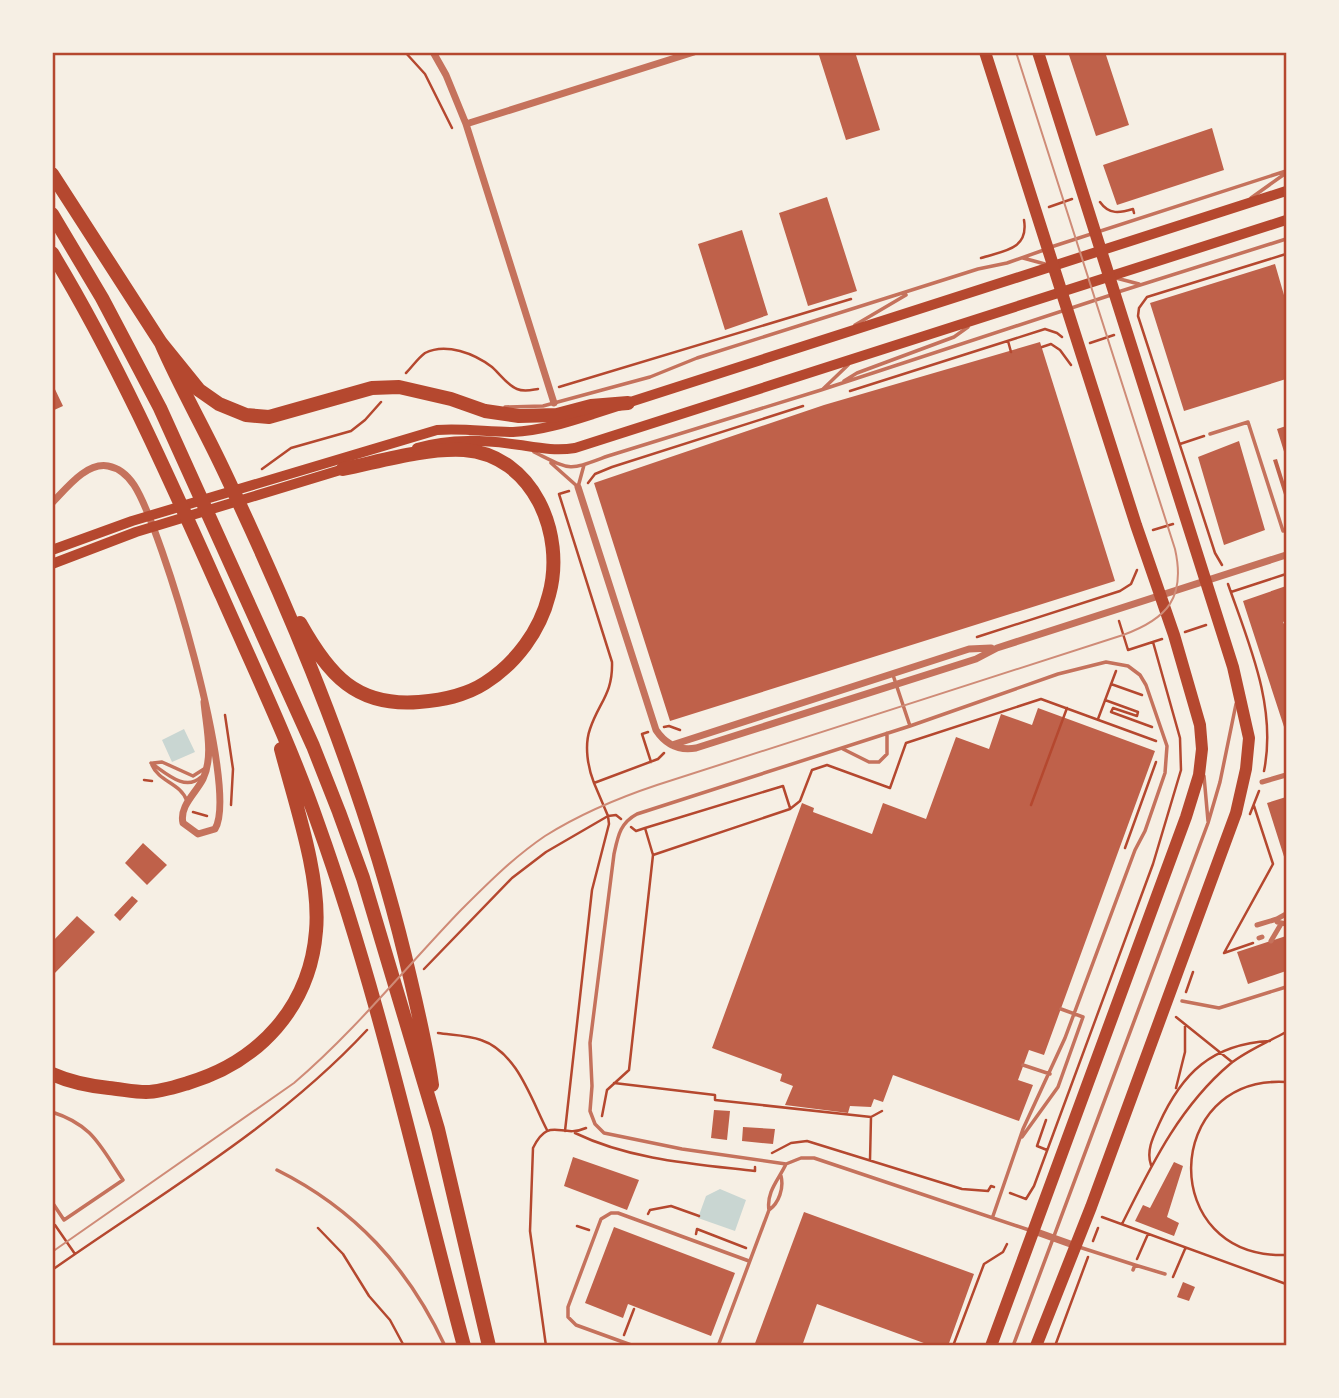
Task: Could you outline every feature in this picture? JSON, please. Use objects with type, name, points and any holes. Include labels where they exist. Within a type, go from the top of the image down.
[{"type":"highway","points":[[52,174],[161,343],[199,390],[219,404],[246,415],[269,417],[372,388],[399,387],[451,399],[485,411],[519,416],[557,415],[591,406],[628,403]]},
{"type":"highway","points":[[52,214],[108,308],[160,408],[313,746],[363,878],[438,1129],[489,1346]]},
{"type":"highway","points":[[53,254],[140,418],[270,705],[318,823],[368,979],[464,1346]]},
{"type":"highway","points":[[161,343],[267,564],[331,720],[378,851],[426,1043],[438,1129]]},
{"type":"highway","points":[[267,564],[313,646],[330,669],[354,690],[382,701],[406,703],[447,700],[483,685],[508,666],[526,646],[550,595],[553,566],[547,521],[533,488],[519,473],[494,457],[464,450],[429,452],[343,469]]},
{"type":"highway","points":[[52,1074],[88,1085],[147,1092],[175,1087],[215,1075],[246,1058],[290,1010],[304,984],[313,956],[317,928],[315,890],[270,705]]},
{"type":"main road","points":[[985,52],[1068,310],[1073,348],[1174,635],[1200,725],[1202,749],[1199,775],[1186,817],[991,1346]]},
{"type":"main road","points":[[1036,1346],[1076,1246],[1236,813],[1246,769],[1249,738],[1240,689],[1038,52]]},
{"type":"main road","points":[[56,564],[136,532],[437,430],[459,428],[516,432],[555,425],[1286,191]]},
{"type":"main road","points":[[52,550],[132,521],[436,443],[469,440],[547,450],[575,448],[1286,220]]},
{"type":"street","points":[[433,52],[446,75],[466,124],[554,403]]},
{"type":"street","points":[[466,124],[694,52]]},
{"type":"street","points":[[52,503],[78,478],[99,466],[108,466],[128,477],[141,497],[176,587],[212,730],[220,815],[215,829],[198,834],[188,828],[181,819],[208,764],[204,702]]},
{"type":"street","points":[[578,487],[656,730],[671,745],[682,750],[696,748],[976,659],[997,648],[1286,555]]},
{"type":"street","points":[[671,745],[969,649],[997,648]]},
{"type":"street","points":[[1262,782],[1286,775]]},
{"type":"street","points":[[1270,942],[1286,914]]},
{"type":"street","points":[[1257,925],[1282,922]]},
{"type":"street","points":[[1034,1231],[1076,1246]]},
{"type":"lane","points":[[1238,206],[1286,172]]},
{"type":"lane","points":[[451,399],[500,407],[543,406],[649,377],[697,358],[1023,258],[1096,231],[1286,172]]},
{"type":"lane","points":[[520,445],[567,468],[575,468],[1286,239]]},
{"type":"lane","points":[[1023,258],[1054,267]]},
{"type":"lane","points":[[1110,277],[1141,285]]},
{"type":"lane","points":[[832,338],[914,290]]},
{"type":"lane","points":[[839,384],[857,373],[954,337],[978,320]]},
{"type":"lane","points":[[821,390],[855,359]]},
{"type":"lane","points":[[1210,434],[1248,422],[1283,531]]},
{"type":"lane","points":[[538,454],[578,487],[585,464]]},
{"type":"lane","points":[[993,1216],[1019,1142],[1051,1074],[1165,773],[1167,746],[1146,685],[1128,666],[1106,663],[1058,674],[910,726],[637,814],[627,819],[622,826],[614,854],[590,1043],[590,1111],[595,1124],[604,1133],[629,1140],[786,1164],[801,1158],[814,1158],[1034,1231]]},
{"type":"lane","points":[[892,674],[910,726]]},
{"type":"lane","points":[[1013,1346],[1208,823],[1220,782],[1240,689]]},
{"type":"lane","points":[[841,748],[869,762],[879,762],[887,754],[887,733]]},
{"type":"lane","points":[[1202,749],[1208,823]]},
{"type":"lane","points":[[151,763],[162,762],[192,776],[208,764]]},
{"type":"lane","points":[[151,763],[189,784],[201,777],[208,764]]},
{"type":"lane","points":[[151,763],[157,775],[181,790],[188,803]]},
{"type":"lane","points":[[1182,1001],[1219,1008],[1286,987]]},
{"type":"lane","points":[[1019,1142],[1058,1087],[1083,1017],[1061,1009]]},
{"type":"lane","points":[[1023,1065],[1051,1074]]},
{"type":"lane","points":[[52,1112],[79,1122],[91,1133],[123,1180],[64,1220],[52,1202]]},
{"type":"lane","points":[[718,1346],[769,1210],[768,1202],[775,1182],[786,1164]]},
{"type":"lane","points":[[277,1170],[323,1196],[358,1224],[384,1250],[419,1297],[445,1346]]},
{"type":"lane","points":[[769,1210],[775,1206],[782,1187],[781,1176]]},
{"type":"lane","points":[[632,1345],[576,1325],[568,1317],[568,1307],[601,1219],[611,1213],[618,1213],[749,1261]]},
{"type":"lane","points":[[1076,1246],[1134,1268],[1165,1274]]},
{"type":"path","points":[[405,52],[425,74],[452,128]]},
{"type":"path","points":[[977,259],[1021,242],[1025,235],[1022,215],[1084,195],[1097,191],[1101,204],[1110,211],[1121,213],[1133,209]]},
{"type":"path","points":[[1219,557],[1215,553],[1138,316],[1139,308],[1147,297],[1286,254]]},
{"type":"path","points":[[418,360],[426,353],[436,350],[457,350],[488,364],[517,389],[526,391],[582,381],[853,298]]},
{"type":"path","points":[[1073,348],[1142,326]]},
{"type":"path","points":[[1011,352],[1008,341],[1045,329],[1061,336],[1073,348],[1073,368],[1060,350],[1051,344],[1042,347]]},
{"type":"path","points":[[257,472],[291,448],[351,431],[365,420]]},
{"type":"path","points":[[1180,444],[1210,434]]},
{"type":"path","points":[[590,482],[596,474],[612,467]]},
{"type":"path","points":[[564,493],[559,494],[612,662],[612,679],[607,696],[589,731],[588,767],[609,824],[592,890],[565,1131]]},
{"type":"path","points":[[1140,535],[1203,514]]},
{"type":"path","points":[[1111,594],[1131,584],[1136,575],[1136,566]]},
{"type":"path","points":[[1098,719],[1118,665],[1128,650],[1238,614],[1231,592],[1286,574]]},
{"type":"path","points":[[1118,618],[1128,650]]},
{"type":"path","points":[[1026,1199],[1034,1186],[1153,864],[1181,770],[1180,738],[1153,642]]},
{"type":"path","points":[[1111,684],[1142,695]]},
{"type":"path","points":[[653,855],[790,809],[800,801],[812,770],[827,765],[891,788],[906,743],[1041,699],[1156,741]]},
{"type":"path","points":[[1105,700],[1138,712],[1137,716],[1113,708],[1111,712],[1152,727]]},
{"type":"path","points":[[1031,805],[1067,708]]},
{"type":"path","points":[[1149,716],[1158,751]]},
{"type":"path","points":[[642,734],[651,762]]},
{"type":"path","points":[[594,783],[658,759],[671,745]]},
{"type":"path","points":[[1122,856],[1156,759]]},
{"type":"path","points":[[600,1120],[607,1090],[629,1070],[653,855],[645,828],[783,786],[790,809]]},
{"type":"path","points":[[1253,806],[1273,864],[1224,953],[1260,939]]},
{"type":"path","points":[[446,944],[512,878],[546,852],[608,816]]},
{"type":"path","points":[[1176,1017],[1232,1062]]},
{"type":"path","points":[[52,1270],[285,1108],[345,1054],[372,1024]]},
{"type":"path","points":[[1151,1166],[1151,1142],[1175,1091],[1185,1052],[1185,1024]]},
{"type":"path","points":[[1122,1224],[1168,1137],[1199,1093],[1232,1062],[1286,1032]]},
{"type":"path","points":[[469,1037],[492,1044],[505,1054],[547,1131]]},
{"type":"path","points":[[1175,1091],[1196,1068],[1220,1052],[1245,1044],[1271,1041]]},
{"type":"path","points":[[1286,1082],[1268,1081],[1238,1090],[1214,1108],[1199,1131],[1191,1157],[1191,1185],[1201,1210],[1217,1232],[1240,1248],[1266,1255],[1286,1255]]},
{"type":"path","points":[[614,1083],[715,1095],[715,1100],[871,1116],[882,1111]]},
{"type":"path","points":[[1044,1106],[1049,1110],[1037,1146],[1047,1150]]},
{"type":"path","points":[[870,1160],[871,1116]]},
{"type":"path","points":[[546,1346],[530,1231],[533,1148],[538,1138],[553,1128],[574,1133],[595,1124]]},
{"type":"path","points":[[645,1224],[650,1210],[671,1206],[699,1216]]},
{"type":"path","points":[[1055,1346],[1105,1211]]},
{"type":"path","points":[[1102,1217],[1286,1284]]},
{"type":"path","points":[[52,1220],[75,1254]]},
{"type":"path","points":[[577,1226],[584,1228]]},
{"type":"path","points":[[318,1228],[343,1254],[369,1296],[390,1320],[404,1346]]},
{"type":"path","points":[[693,1241],[697,1229],[747,1247],[743,1259]]},
{"type":"path","points":[[1134,1268],[1147,1234]]},
{"type":"path","points":[[953,1346],[984,1264],[1003,1252],[1007,1244]]},
{"type":"path","points":[[1165,1274],[1175,1277],[1185,1249]]},
{"type":"path","points":[[622,1341],[634,1309]]},
{"type":"shaded area","points":[[184,729],[195,752],[172,762],[162,740]]},
{"type":"shaded area","points":[[720,1189],[746,1200],[735,1231],[698,1218],[706,1196]]},
{"type":"building","points":[[818,52],[855,52],[880,130],[846,140]]},
{"type":"building","points":[[1068,52],[1105,52],[1129,125],[1096,136]]},
{"type":"building","points":[[1212,128],[1224,170],[1117,205],[1103,165]]},
{"type":"building","points":[[827,197],[857,291],[808,306],[779,213]]},
{"type":"building","points":[[742,230],[768,315],[725,330],[698,244]]},
{"type":"building","points":[[1275,264],[1286,302],[1286,379],[1184,411],[1150,303]]},
{"type":"building","points":[[1040,342],[1115,581],[670,721],[594,483],[824,405]]},
{"type":"building","points":[[52,383],[63,406],[52,411]]},
{"type":"building","points":[[1286,426],[1286,458],[1277,429]]},
{"type":"building","points":[[1239,441],[1265,530],[1224,545],[1198,457]]},
{"type":"building","points":[[1277,459],[1286,488],[1286,501],[1273,460]]},
{"type":"building","points":[[1286,586],[1286,621],[1283,622],[1286,628],[1286,733],[1243,601]]},
{"type":"building","points":[[1038,708],[1155,751],[1044,1055],[1029,1050],[1018,1080],[1033,1085],[1019,1121],[893,1075],[883,1102],[874,1099],[871,1107],[850,1106],[848,1113],[785,1105],[793,1086],[780,1081],[782,1074],[712,1048],[802,803],[814,808],[813,812],[872,834],[883,803],[926,819],[956,737],[989,749],[1001,714],[1032,725]]},
{"type":"building","points":[[1286,797],[1286,863],[1267,803]]},
{"type":"building","points":[[143,843],[167,865],[147,885],[125,863]]},
{"type":"building","points":[[132,896],[138,901],[120,921],[114,915]]},
{"type":"building","points":[[77,916],[95,932],[52,976],[52,942]]},
{"type":"building","points":[[1286,936],[1286,971],[1248,984],[1237,952]]},
{"type":"building","points":[[714,1110],[730,1111],[727,1140],[711,1138]]},
{"type":"building","points":[[743,1127],[775,1129],[773,1144],[742,1141]]},
{"type":"building","points":[[573,1157],[639,1180],[627,1210],[564,1186]]},
{"type":"building","points":[[1174,1162],[1183,1166],[1167,1217],[1179,1223],[1174,1236],[1135,1221],[1143,1205],[1150,1208]]},
{"type":"building","points":[[804,1212],[974,1274],[948,1346],[932,1346],[817,1304],[802,1346],[754,1346]]},
{"type":"building","points":[[614,1227],[735,1273],[711,1336],[628,1304],[623,1318],[585,1303]]},
{"type":"building","points":[[1183,1282],[1195,1287],[1189,1301],[1177,1297]]},
{"type":"tram line","points":[[52,1252],[294,1083],[359,1020],[481,890],[523,853],[558,828],[628,795],[1123,635],[1162,614],[1175,594],[1178,581],[1175,549],[1016,52]]}]
